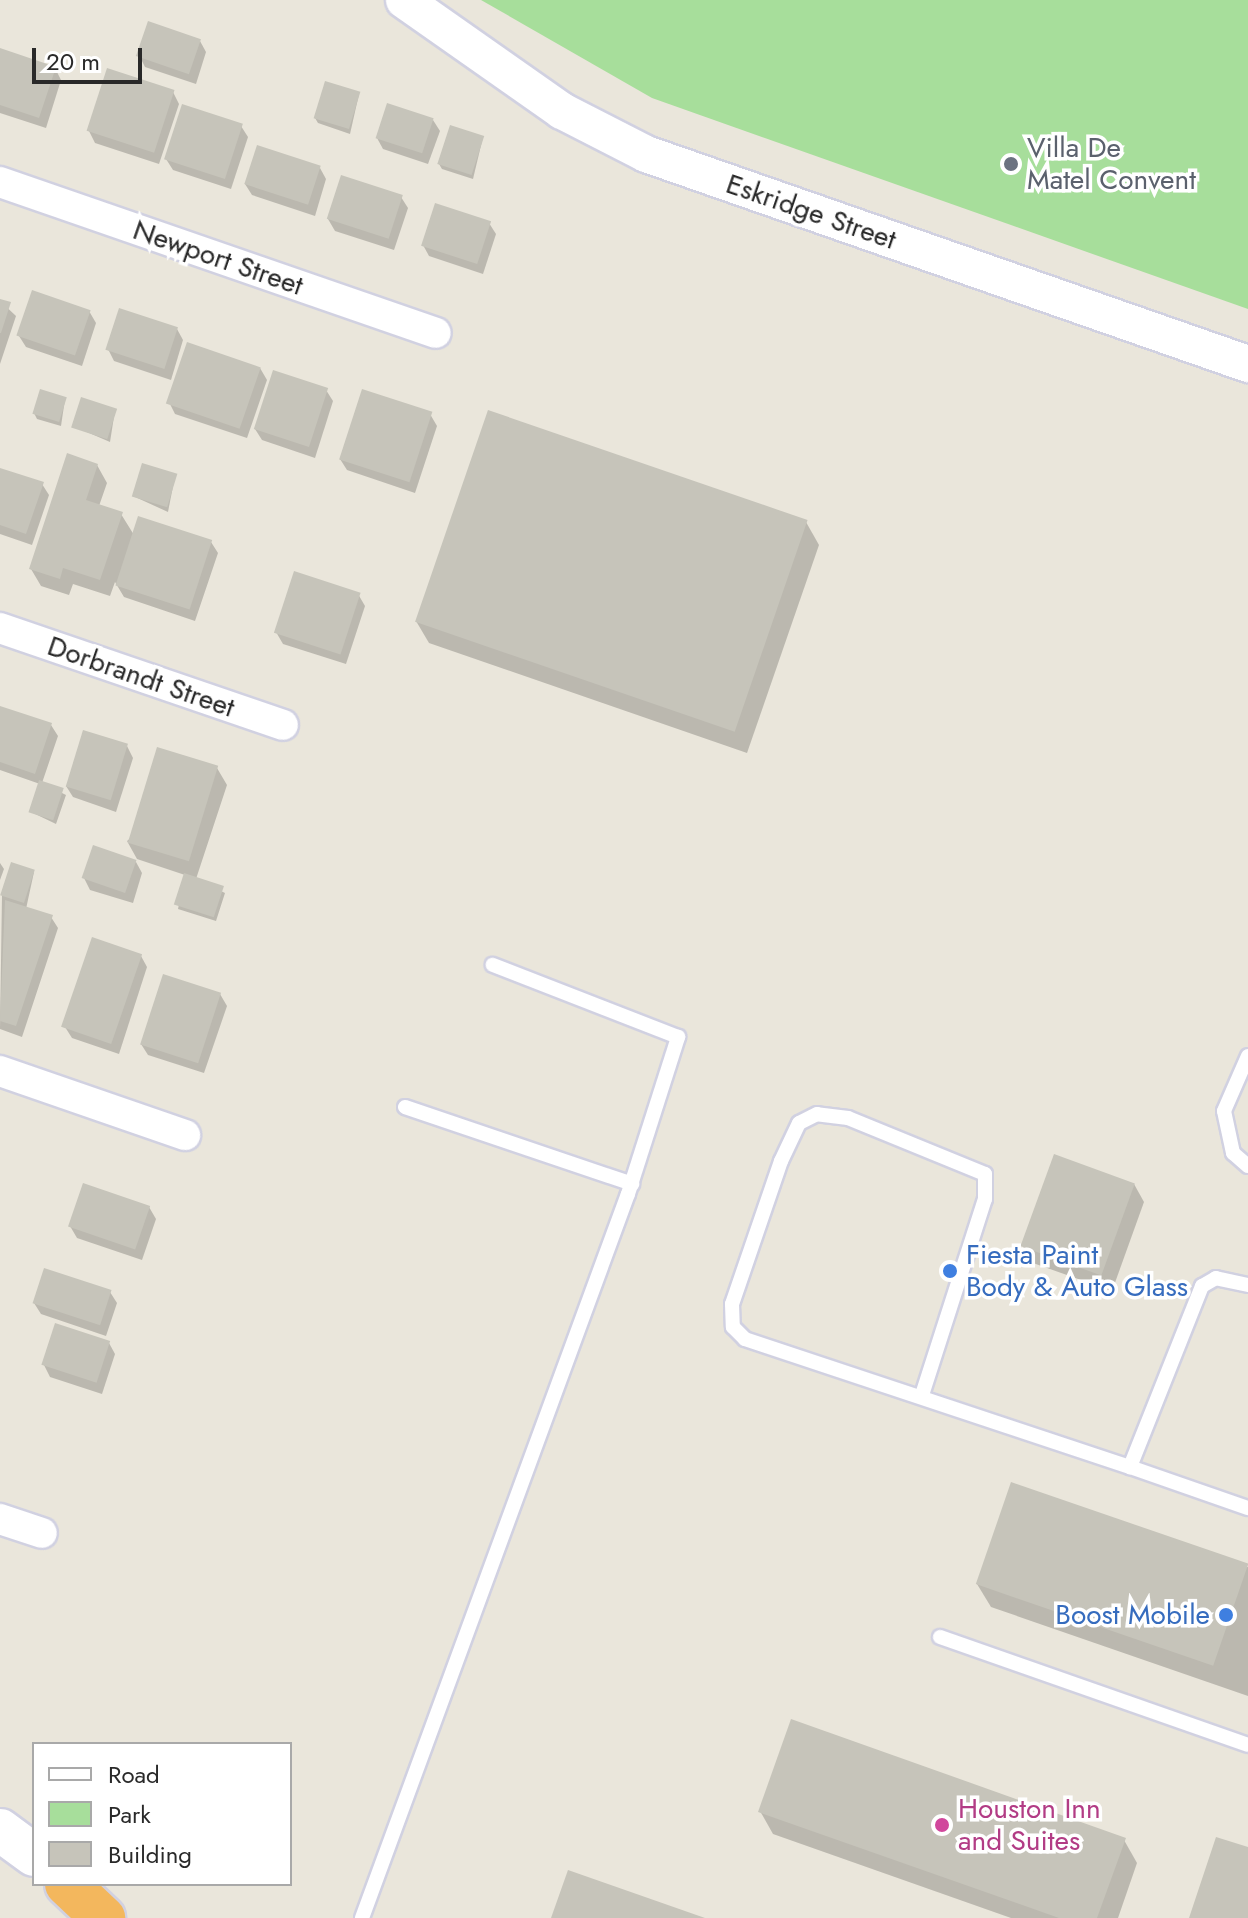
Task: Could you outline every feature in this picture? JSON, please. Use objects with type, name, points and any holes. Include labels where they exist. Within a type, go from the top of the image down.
[{"type":"highway","points":[[69,1886],[103,1918]]},
{"type":"main road","points":[[0,1830],[32,1854]]},
{"type":"main road","points":[[79,1886],[126,1918]]},
{"type":"street","name":"Eskridge Street","points":[[404,0],[562,111],[646,154],[1248,364]]},
{"type":"street","name":"Newport Street","points":[[0,182],[436,333]]},
{"type":"street","name":"Dorbrandt Street","points":[[0,628],[283,725]]},
{"type":"street","points":[[0,1071],[185,1135]]},
{"type":"street","points":[[0,1519],[42,1533]]},
{"type":"lane","points":[[362,1918],[632,1184],[678,1037],[493,965]]},
{"type":"lane","points":[[1248,1056],[1224,1111],[1233,1153],[1248,1166]]},
{"type":"lane","points":[[405,1107],[632,1184]]},
{"type":"lane","points":[[922,1395],[985,1199],[985,1174],[848,1118],[817,1114],[799,1123],[781,1161],[732,1304],[733,1327],[745,1339],[922,1395],[1248,1508]]},
{"type":"lane","points":[[1130,1467],[1202,1286],[1216,1278],[1248,1285]]},
{"type":"lane","points":[[940,1637],[1248,1745]]},
{"type":"green space","name":"Villa De Matel Convent","points":[[481,0],[1248,0],[1248,309],[652,98]]},
{"type":"building","points":[[148,21],[201,39],[189,74],[136,56]]},
{"type":"building","points":[[0,48],[56,67],[39,118],[0,105]]},
{"type":"building","points":[[107,68],[175,90],[154,153],[87,131]]},
{"type":"building","points":[[325,81],[360,92],[349,129],[314,118]]},
{"type":"building","points":[[387,103],[434,118],[422,153],[376,138]]},
{"type":"building","points":[[182,104],[243,124],[225,179],[164,159]]},
{"type":"building","points":[[450,125],[484,136],[472,175],[437,164]]},
{"type":"building","points":[[257,145],[321,166],[308,205],[244,184]]},
{"type":"building","points":[[341,175],[403,195],[389,239],[327,219]]},
{"type":"building","points":[[435,203],[491,221],[477,264],[421,246]]},
{"type":"building","points":[[32,290],[91,310],[75,356],[16,335]]},
{"type":"building","points":[[0,299],[11,302],[1,333],[0,333]]},
{"type":"building","points":[[119,308],[178,327],[164,369],[105,350]]},
{"type":"building","points":[[187,342],[261,367],[240,429],[166,403]]},
{"type":"building","points":[[273,370],[328,388],[309,447],[254,429]]},
{"type":"building","points":[[40,389],[67,397],[59,422],[32,414]]},
{"type":"building","points":[[362,389],[432,412],[410,482],[339,459]]},
{"type":"building","points":[[81,397],[117,409],[107,439],[71,427]]},
{"type":"building","points":[[488,410],[808,520],[735,732],[415,622]]},
{"type":"building","points":[[67,453],[98,464],[86,500],[123,512],[100,580],[63,568],[60,579],[29,569]]},
{"type":"building","points":[[142,463],[177,474],[167,507],[132,496]]},
{"type":"building","points":[[0,468],[44,482],[26,534],[0,525]]},
{"type":"building","points":[[138,516],[212,540],[190,610],[115,585]]},
{"type":"building","points":[[294,571],[361,593],[340,654],[274,633]]},
{"type":"building","points":[[0,706],[52,723],[35,774],[0,762]]},
{"type":"building","points":[[83,730],[128,744],[111,800],[66,786]]},
{"type":"building","points":[[157,747],[218,766],[189,861],[128,843]]},
{"type":"building","points":[[39,780],[64,788],[53,820],[28,812]]},
{"type":"building","points":[[93,845],[136,860],[125,893],[82,878]]},
{"type":"building","points":[[11,862],[35,870],[24,903],[0,895]]},
{"type":"building","points":[[184,873],[224,886],[214,917],[174,904]]},
{"type":"building","points":[[5,900],[53,915],[16,1026],[0,1021]]},
{"type":"building","points":[[92,937],[142,954],[111,1044],[61,1027]]},
{"type":"building","points":[[163,974],[221,993],[198,1063],[140,1044]]},
{"type":"building","points":[[1054,1154],[1135,1183],[1101,1276],[1020,1246]]},
{"type":"building","points":[[83,1183],[150,1206],[135,1250],[68,1226]]},
{"type":"building","points":[[44,1268],[112,1290],[100,1325],[33,1303]]},
{"type":"building","points":[[55,1323],[110,1341],[97,1383],[41,1365]]},
{"type":"building","points":[[1011,1482],[1248,1564],[1213,1666],[976,1584]]},
{"type":"building","name":"Houston Inn and Suites","points":[[791,1719],[1126,1838],[1097,1918],[1059,1918],[758,1812]]},
{"type":"building","points":[[1216,1837],[1248,1847],[1248,1918],[1189,1918]]},
{"type":"building","points":[[568,1870],[705,1918],[551,1918]]},
{"type":"place","name":"Villa De Matel Convent","points":[[1011,164]]},
{"type":"place","name":"Fiesta Paint Body & Auto Glass","points":[[950,1271]]},
{"type":"place","name":"Boost Mobile","points":[[1226,1615]]},
{"type":"place","name":"Houston Inn and Suites","points":[[942,1825]]}]
